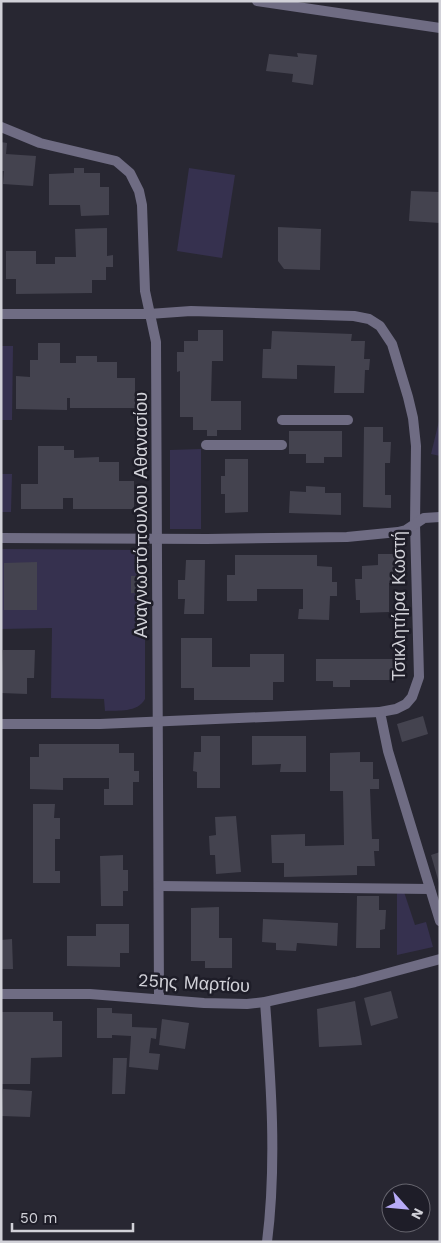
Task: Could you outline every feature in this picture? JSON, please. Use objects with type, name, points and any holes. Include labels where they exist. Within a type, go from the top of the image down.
[{"type":"street","points":[[258,1],[440,28]]},
{"type":"street","name":"Αναγνωστόπουλου Αθανασίου","points":[[1,127],[40,143],[116,161],[135,180],[142,205],[145,291],[149,314],[156,334],[159,998]]},
{"type":"street","name":"Τσικλητήρα Κωστή","points":[[1,724],[158,722],[203,718],[380,712],[396,710],[406,704],[417,687],[419,677],[415,524],[417,464],[413,418],[397,355],[387,335],[380,326],[369,319],[354,316],[191,312],[149,314]]},
{"type":"street","points":[[1,314],[149,314]]},
{"type":"street","points":[[282,420],[348,420]]},
{"type":"street","points":[[206,445],[282,445]]},
{"type":"street","points":[[1,538],[347,537],[398,532],[406,530],[424,518],[440,517]]},
{"type":"street","points":[[380,712],[388,751],[440,921]]},
{"type":"street","points":[[159,886],[430,889]]},
{"type":"street","name":"25ης Μαρτίου","points":[[1,994],[90,994],[226,1004],[265,1002],[355,982],[440,960]]},
{"type":"street","points":[[265,1002],[272,1094],[272,1160],[267,1242]]},
{"type":"shaded area","points":[[189,168],[235,175],[222,258],[177,251]]},
{"type":"shaded area","points":[[1,346],[13,346],[12,420],[1,420]]},
{"type":"shaded area","points":[[440,417],[440,456],[431,454]]},
{"type":"shaded area","points":[[201,449],[201,529],[170,529],[170,450]]},
{"type":"shaded area","points":[[1,474],[12,474],[11,512],[1,512]]},
{"type":"shaded area","points":[[1,549],[145,550],[145,699],[142,703],[133,709],[105,711],[104,699],[51,698],[52,628],[1,629]]},
{"type":"shaded area","points":[[397,892],[404,892],[415,925],[426,922],[433,947],[397,955]]},
{"type":"building","points":[[297,53],[317,55],[313,85],[292,82],[293,74],[266,71],[269,54],[298,57]]},
{"type":"building","points":[[1,142],[7,143],[6,154],[36,156],[33,186],[3,184],[4,171],[1,171]]},
{"type":"building","points":[[74,168],[84,168],[84,173],[100,173],[100,187],[109,187],[109,215],[81,216],[80,205],[49,205],[49,174],[74,173]]},
{"type":"building","points":[[411,191],[440,192],[440,223],[409,221]]},
{"type":"building","points":[[278,227],[321,229],[320,270],[284,269],[278,261]]},
{"type":"building","points":[[107,228],[107,256],[113,255],[113,267],[106,267],[106,280],[92,280],[92,293],[16,294],[16,279],[6,279],[6,251],[36,251],[36,264],[55,264],[55,257],[76,257],[75,229]]},
{"type":"building","points":[[198,330],[223,330],[223,361],[212,361],[211,401],[241,401],[241,430],[217,430],[217,436],[207,436],[207,430],[193,430],[193,417],[180,417],[180,371],[177,372],[177,352],[184,352],[184,341],[198,341]]},
{"type":"building","points":[[272,331],[352,334],[351,341],[365,341],[364,359],[370,359],[369,370],[365,370],[364,393],[334,393],[335,366],[297,365],[297,379],[262,378],[263,349],[271,349]]},
{"type":"building","points":[[38,343],[60,343],[60,363],[76,363],[76,356],[97,356],[97,362],[117,362],[117,378],[135,378],[135,408],[70,408],[70,398],[67,398],[67,410],[16,409],[16,376],[30,377],[30,360],[38,360]]},
{"type":"building","points":[[364,427],[383,427],[383,442],[391,442],[390,463],[385,463],[385,495],[391,495],[391,508],[363,507]]},
{"type":"building","points":[[289,431],[342,431],[342,457],[324,457],[324,463],[306,463],[306,454],[289,454]]},
{"type":"building","points":[[38,446],[64,446],[64,450],[74,450],[74,458],[99,457],[99,462],[119,462],[119,481],[134,481],[134,509],[73,509],[73,498],[63,498],[63,509],[21,509],[21,484],[38,484]]},
{"type":"building","points":[[225,459],[248,459],[248,512],[225,513],[225,494],[221,494],[221,476],[225,476]]},
{"type":"building","points":[[306,486],[325,487],[325,493],[341,493],[341,515],[289,513],[290,491],[306,492]]},
{"type":"building","points":[[378,554],[400,554],[400,583],[389,583],[389,612],[360,613],[360,600],[356,600],[355,579],[362,579],[362,566],[378,565]]},
{"type":"building","points":[[235,555],[317,555],[317,566],[332,567],[332,582],[337,582],[337,596],[330,596],[329,620],[298,619],[299,609],[303,609],[303,589],[257,589],[257,601],[227,601],[227,575],[235,575]]},
{"type":"building","points":[[186,560],[205,560],[204,614],[184,614],[185,599],[178,599],[178,580],[185,580]]},
{"type":"building","points":[[37,562],[37,610],[4,610],[4,563]]},
{"type":"building","points":[[131,576],[145,576],[145,593],[131,593]]},
{"type":"building","points":[[181,638],[212,638],[212,667],[250,667],[250,654],[284,654],[284,682],[273,682],[273,700],[194,700],[194,688],[181,688]]},
{"type":"building","points":[[3,650],[35,650],[34,678],[27,678],[27,694],[1,693]]},
{"type":"building","points":[[316,659],[393,659],[393,680],[350,680],[350,687],[333,687],[333,681],[316,681]]},
{"type":"building","points":[[423,716],[428,734],[402,742],[397,724]]},
{"type":"building","points":[[201,736],[220,736],[220,788],[197,788],[197,772],[193,771],[194,752],[201,752]]},
{"type":"building","points":[[252,736],[306,736],[306,772],[280,772],[281,764],[252,765]]},
{"type":"building","points":[[39,744],[119,744],[119,753],[134,753],[134,771],[139,771],[139,782],[133,782],[133,805],[104,805],[104,789],[109,789],[109,778],[63,778],[63,790],[30,789],[30,757],[39,757]]},
{"type":"building","points":[[360,752],[360,762],[373,762],[373,779],[379,779],[379,789],[370,789],[372,839],[379,839],[379,851],[374,851],[375,866],[357,866],[357,875],[284,877],[284,863],[272,863],[271,835],[305,834],[305,846],[344,845],[343,791],[330,791],[330,753]]},
{"type":"building","points":[[33,804],[55,804],[54,818],[60,818],[60,839],[55,839],[55,871],[60,871],[60,883],[33,883]]},
{"type":"building","points":[[236,816],[241,872],[216,874],[215,855],[210,855],[209,836],[216,835],[215,817]]},
{"type":"building","points":[[440,852],[440,883],[439,883],[431,855]]},
{"type":"building","points":[[123,855],[123,870],[128,870],[128,891],[123,891],[123,906],[101,906],[100,856]]},
{"type":"building","points":[[357,896],[379,896],[379,910],[386,910],[385,929],[380,930],[380,948],[356,948]]},
{"type":"building","points":[[219,907],[219,938],[232,938],[232,968],[205,968],[205,961],[191,961],[191,908]]},
{"type":"building","points":[[263,919],[338,923],[337,946],[297,943],[296,951],[276,950],[276,943],[262,942]]},
{"type":"building","points":[[96,924],[129,924],[129,953],[120,953],[120,967],[67,966],[67,936],[96,936]]},
{"type":"building","points":[[12,939],[13,969],[1,969],[1,940]]},
{"type":"building","points":[[391,991],[398,1018],[371,1026],[364,998]]},
{"type":"building","points":[[355,1001],[362,1045],[319,1047],[317,1009]]},
{"type":"building","points":[[97,1008],[112,1008],[112,1013],[132,1014],[132,1027],[157,1028],[156,1039],[151,1038],[149,1053],[160,1054],[158,1070],[129,1067],[131,1036],[112,1035],[112,1038],[97,1038]]},
{"type":"building","points":[[1,1012],[53,1012],[53,1021],[62,1021],[62,1057],[31,1058],[30,1084],[1,1084]]},
{"type":"building","points":[[162,1019],[189,1023],[185,1049],[159,1045]]},
{"type":"building","points":[[113,1058],[127,1058],[125,1094],[112,1094]]},
{"type":"building","points":[[3,1089],[32,1091],[30,1117],[2,1116]]}]
